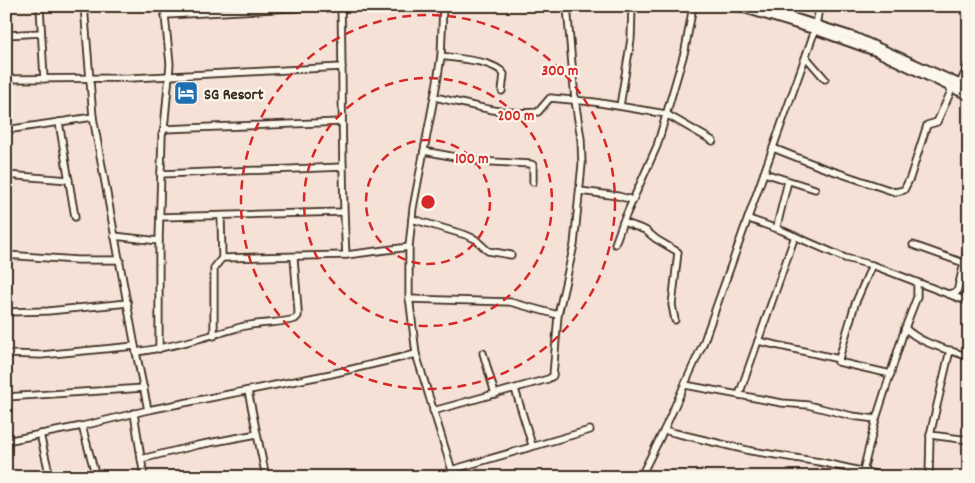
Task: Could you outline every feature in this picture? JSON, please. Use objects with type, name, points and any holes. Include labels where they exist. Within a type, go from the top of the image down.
[{"type":"main road","points":[[736,6],[879,46],[969,96]]},
{"type":"main road","points":[[758,6],[816,27]]},
{"type":"main road","points":[[957,88],[969,88]]},
{"type":"street","points":[[40,6],[44,79]]},
{"type":"street","points":[[84,6],[93,117],[135,349],[148,410]]},
{"type":"street","points":[[159,349],[160,174],[162,135],[169,76],[164,6]]},
{"type":"street","points":[[166,15],[327,6]]},
{"type":"street","points":[[340,6],[343,212],[346,255]]},
{"type":"street","points":[[443,6],[440,56],[434,97],[416,186],[412,219],[409,247],[410,298],[416,354],[454,477]]},
{"type":"street","points":[[433,411],[515,389],[553,376],[558,316],[574,245],[582,164],[581,139],[574,100],[567,6]]},
{"type":"street","points":[[620,106],[630,39],[632,6]]},
{"type":"street","points":[[615,244],[657,146],[685,50],[693,6]]},
{"type":"street","points":[[641,476],[703,344],[806,57],[816,27],[819,9]]},
{"type":"street","points":[[6,35],[41,33]]},
{"type":"street","points":[[440,56],[497,67],[504,74],[502,91]]},
{"type":"street","points":[[806,57],[825,79]]},
{"type":"street","points":[[773,148],[821,167],[895,192],[904,190],[910,178],[927,126],[937,122],[969,63]]},
{"type":"street","points":[[6,79],[90,79],[342,67]]},
{"type":"street","points":[[434,97],[514,114],[538,112],[550,98],[620,106],[666,114],[713,141]]},
{"type":"street","points":[[6,130],[93,117]]},
{"type":"street","points":[[59,122],[75,217]]},
{"type":"street","points":[[164,129],[341,122]]},
{"type":"street","points":[[424,151],[477,160],[531,164],[533,182]]},
{"type":"street","points":[[160,174],[343,167]]},
{"type":"street","points":[[764,174],[815,189]]},
{"type":"street","points":[[6,175],[69,180]]},
{"type":"street","points":[[778,226],[788,181]]},
{"type":"street","points":[[580,191],[633,200]]},
{"type":"street","points":[[160,217],[343,212]]},
{"type":"street","points":[[214,336],[214,268],[222,258],[221,216]]},
{"type":"street","points":[[412,219],[466,235],[475,239],[488,251],[511,256]]},
{"type":"street","points":[[748,219],[795,236],[845,258],[872,265],[969,302]]},
{"type":"street","points":[[623,222],[645,230],[678,252],[672,306],[675,320]]},
{"type":"street","points":[[114,236],[159,241]]},
{"type":"street","points":[[739,395],[795,236]]},
{"type":"street","points":[[913,245],[964,263]]},
{"type":"street","points":[[222,258],[294,258],[346,255],[409,247]]},
{"type":"street","points":[[961,299],[957,292],[969,247]]},
{"type":"street","points":[[6,256],[77,260],[120,260]]},
{"type":"street","points":[[6,354],[41,355],[159,349],[214,336],[242,326],[264,325],[296,318],[298,310],[294,258]]},
{"type":"street","points":[[872,265],[855,304],[838,362],[891,374]]},
{"type":"street","points":[[865,472],[864,467],[876,419],[917,297],[917,283]]},
{"type":"street","points":[[947,294],[957,292]]},
{"type":"street","points":[[410,298],[510,302],[558,316]]},
{"type":"street","points":[[6,312],[48,311],[128,303]]},
{"type":"street","points":[[905,328],[916,337],[969,357]]},
{"type":"street","points":[[758,342],[839,359]]},
{"type":"street","points":[[929,477],[930,435],[950,350]]},
{"type":"street","points":[[483,353],[495,394]]},
{"type":"street","points":[[6,441],[82,426],[148,410],[331,374],[416,354]]},
{"type":"street","points":[[685,385],[782,403],[808,405],[852,416],[876,419]]},
{"type":"street","points":[[6,397],[144,388]]},
{"type":"street","points":[[515,389],[532,446]]},
{"type":"street","points":[[248,391],[264,476]]},
{"type":"street","points":[[134,413],[144,477]]},
{"type":"street","points":[[82,426],[96,477]]},
{"type":"street","points":[[451,470],[590,430]]},
{"type":"street","points":[[664,430],[752,451],[820,462],[888,477]]},
{"type":"street","points":[[40,434],[50,477]]},
{"type":"street","points":[[141,459],[198,445],[257,434]]},
{"type":"street","points":[[930,435],[969,440]]},
{"type":"place","name":"SG Resort","points":[[186,93]]}]
